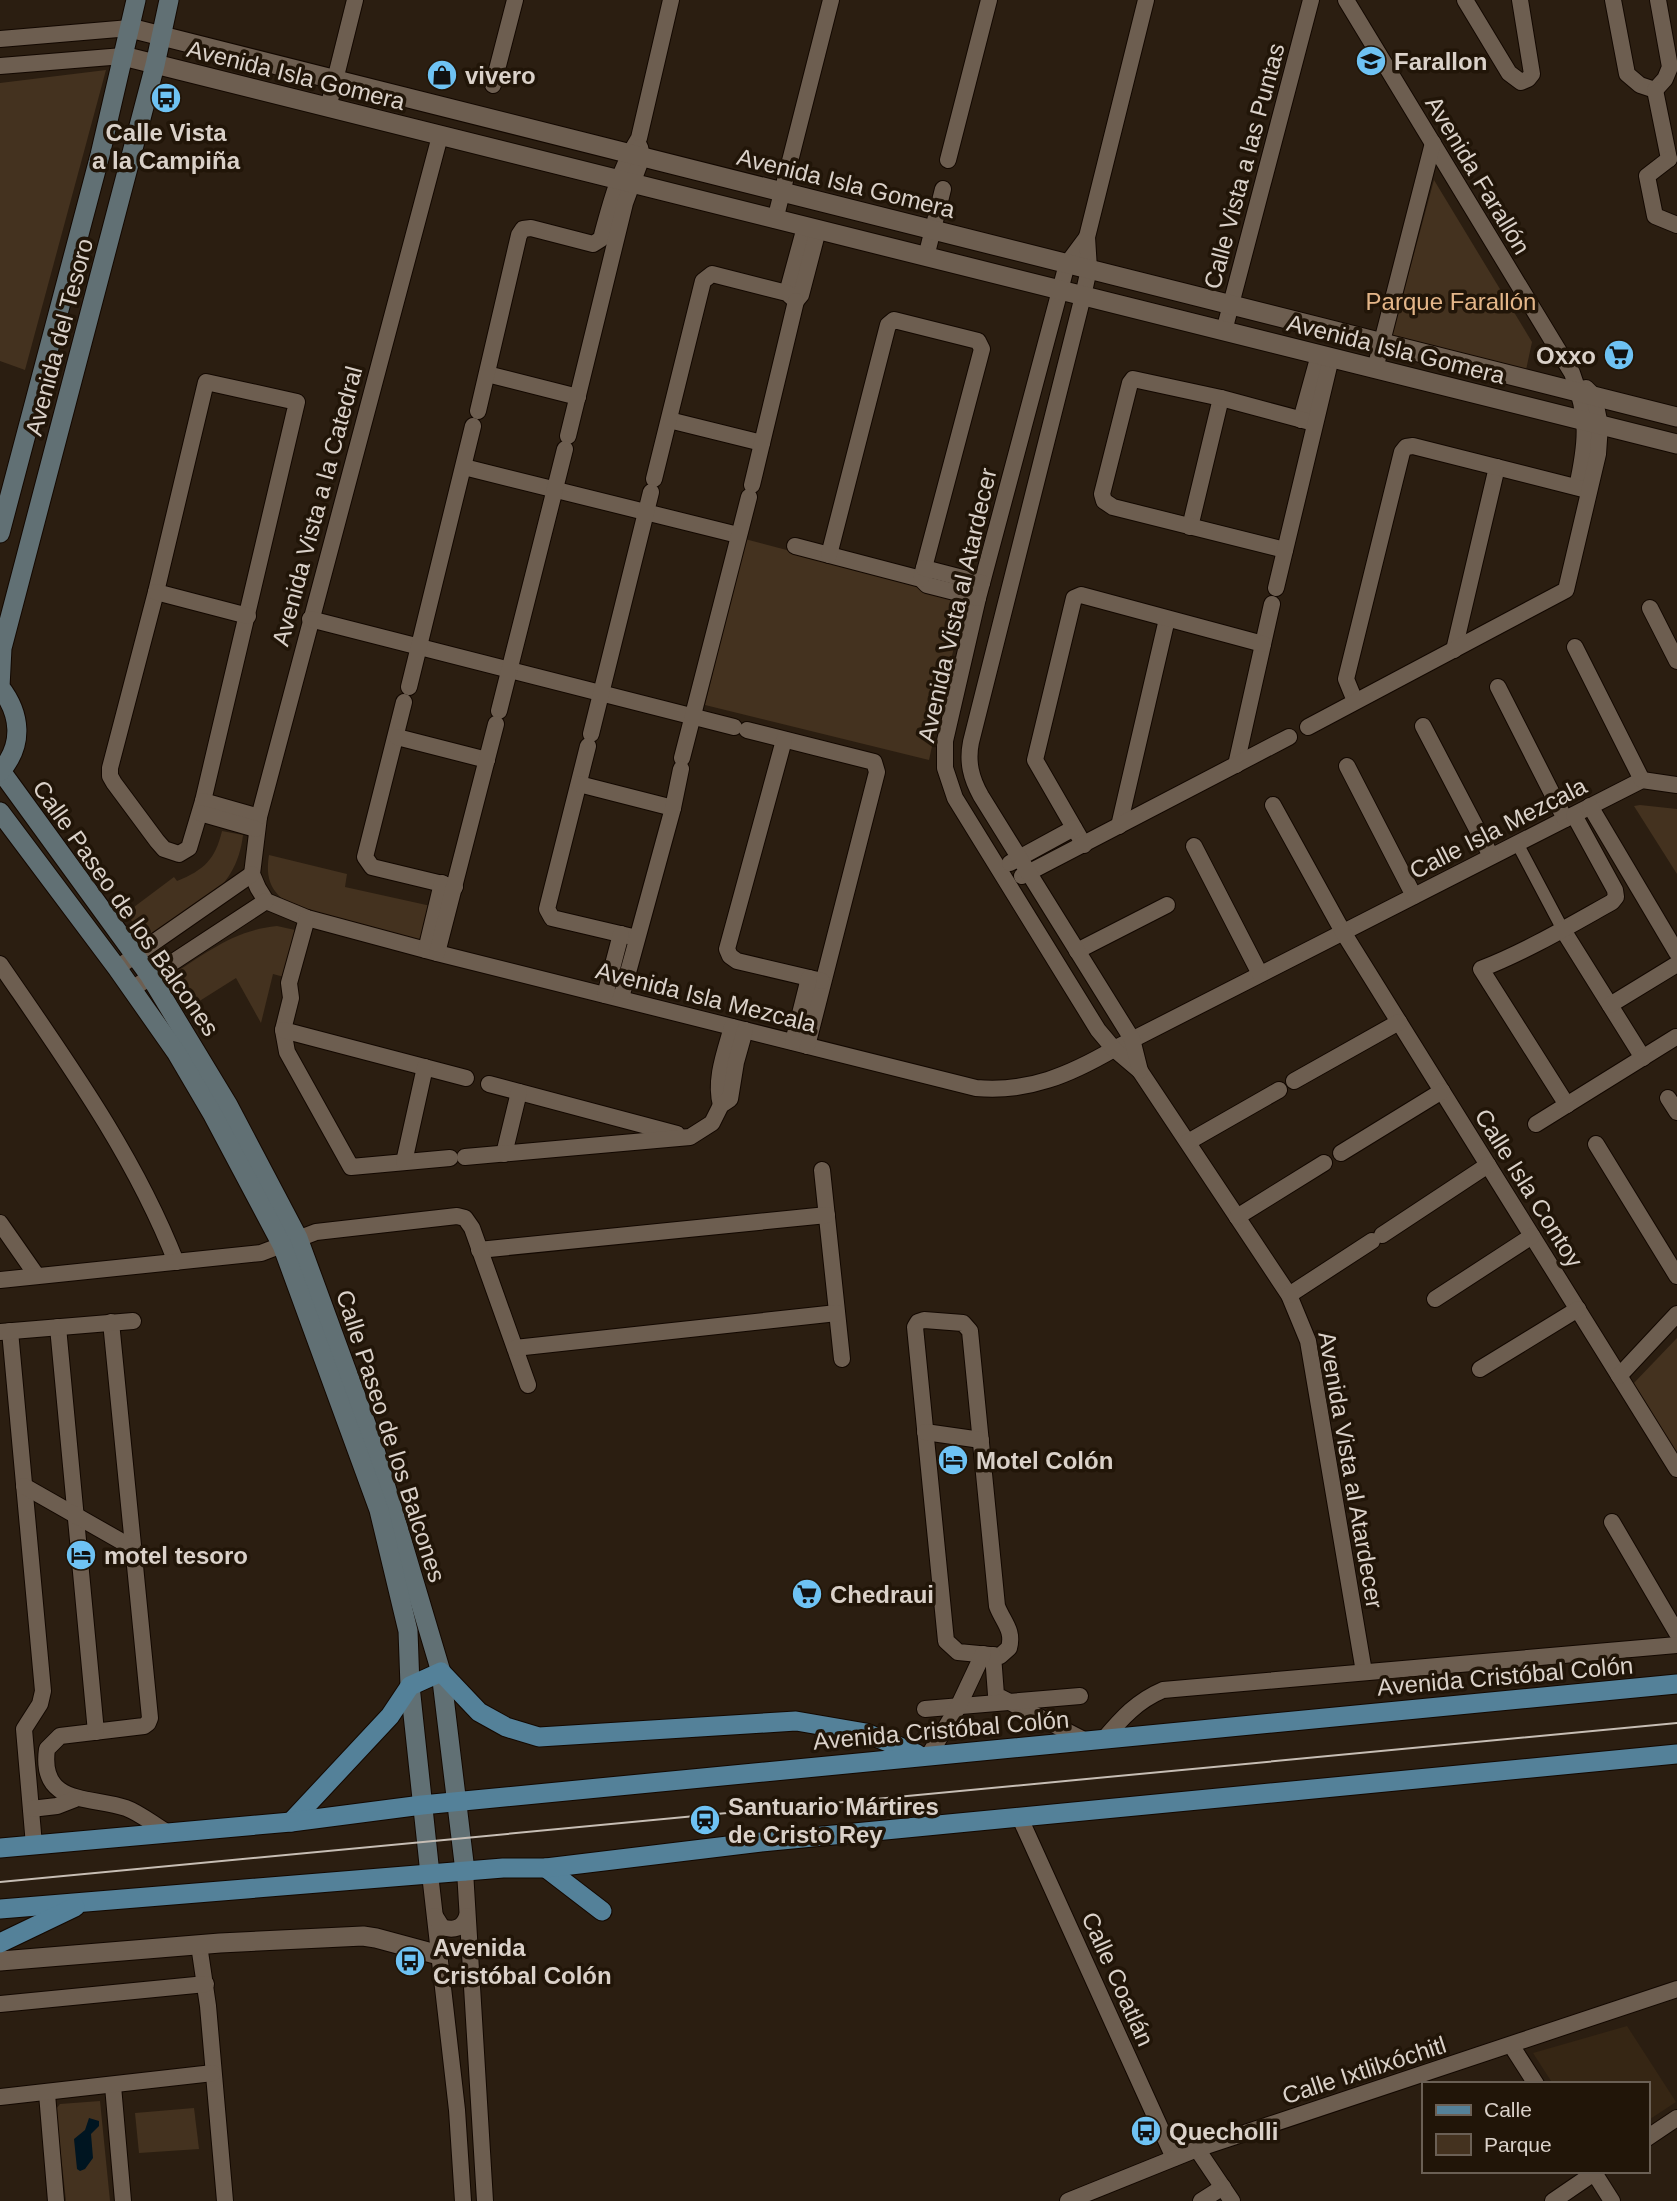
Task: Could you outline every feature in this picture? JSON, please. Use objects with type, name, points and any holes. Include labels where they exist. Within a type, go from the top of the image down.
[{"type":"main road","name":"Avenida del Tesoro","points":[[0,533],[100,155],[136,0]]},
{"type":"main road","name":"Avenida del Tesoro","points":[[0,687],[2,648],[163,36],[169,0]]},
{"type":"main road","points":[[0,687],[17,716],[18,733],[14,750],[1,771]]},
{"type":"main road","name":"Calle Paseo de los Balcones","points":[[1,771],[150,976],[228,1105],[290,1242],[372,1440],[441,1672],[466,1871]]},
{"type":"main road","name":"Calle Paseo de los Balcones","points":[[0,812],[176,1052],[290,1242],[379,1510],[408,1631],[410,1686],[430,1874]]},
{"type":"main road","points":[[291,1822],[390,1716],[410,1686],[441,1672],[478,1712],[506,1727],[539,1737],[796,1721],[866,1733],[925,1755]]},
{"type":"main road","name":"Avenida Cristóbal Colón","points":[[0,1848],[291,1822],[422,1805],[925,1755],[1677,1684]]},
{"type":"main road","points":[[0,1909],[503,1868],[546,1868],[761,1842],[1677,1754]]},
{"type":"main road","points":[[546,1868],[602,1912]]},
{"type":"main road","points":[[0,1943],[89,1901]]},
{"type":"street","points":[[328,108],[355,0]]},
{"type":"street","points":[[493,85],[514,0]]},
{"type":"street","points":[[431,952],[498,717],[578,397],[626,182],[671,0]]},
{"type":"street","points":[[775,219],[831,0]]},
{"type":"street","points":[[948,160],[989,0]]},
{"type":"street","points":[[1067,264],[1087,237],[1146,0]]},
{"type":"street","name":"Calle Vista a las Puntas","points":[[1224,331],[1310,6],[1323,0]]},
{"type":"street","name":"Avenida Farallón","points":[[1308,727],[1566,590],[1583,489],[1585,451],[1593,423],[1587,394],[1346,0]]},
{"type":"street","points":[[1465,0],[1509,73],[1521,82],[1532,74],[1520,0]]},
{"type":"street","points":[[1613,0],[1627,74],[1640,85],[1655,90]]},
{"type":"street","points":[[1655,90],[1665,79],[1670,66],[1658,0]]},
{"type":"street","name":"Avenida Isla Gomera","points":[[0,39],[130,28],[636,149],[782,192],[1677,417]]},
{"type":"street","name":"Avenida Isla Gomera","points":[[0,66],[123,56],[1677,444]]},
{"type":"street","points":[[1655,90],[1673,161],[1647,176],[1655,216],[1677,225]]},
{"type":"street","name":"Avenida Vista a la Catedral","points":[[259,888],[257,823],[440,136]]},
{"type":"street","points":[[1375,369],[1433,144]]},
{"type":"street","points":[[449,885],[372,867],[366,861],[365,853],[421,644],[519,235],[523,229],[531,228],[593,244],[601,239],[611,201],[626,182]]},
{"type":"street","points":[[926,257],[943,189]]},
{"type":"street","points":[[621,998],[673,808],[812,228]]},
{"type":"street","name":"Avenida Vista al Atardecer","points":[[1087,237],[1089,269],[1083,296],[968,761],[976,786],[1132,1040],[1140,1070]]},
{"type":"street","name":"Avenida Vista al Atardecer","points":[[1067,264],[980,591],[945,741],[945,768],[955,798],[1098,1030],[1114,1049],[1140,1070],[1289,1296],[1308,1341],[1364,1672]]},
{"type":"street","points":[[637,938],[552,918],[547,909],[703,281],[712,274],[795,297]]},
{"type":"street","points":[[829,555],[888,325],[894,320],[978,341],[982,349],[922,573]]},
{"type":"street","points":[[1236,765],[1285,550],[1307,422],[1325,356]]},
{"type":"street","points":[[486,374],[578,397]]},
{"type":"street","points":[[1285,550],[1113,508],[1104,501],[1102,494],[1133,379],[1221,398],[1307,422]]},
{"type":"street","points":[[206,382],[297,402],[248,615],[202,807],[189,848],[179,854],[172,853],[157,841],[110,776],[110,768],[156,592],[206,382]]},
{"type":"street","points":[[1190,527],[1221,398]]},
{"type":"street","points":[[669,420],[762,443]]},
{"type":"street","points":[[1356,701],[1346,679],[1402,452],[1406,447],[1413,446],[1583,489]]},
{"type":"street","points":[[464,467],[738,535]]},
{"type":"street","points":[[1454,650],[1497,467]]},
{"type":"street","points":[[795,547],[922,573],[980,591]]},
{"type":"street","points":[[156,592],[248,615]]},
{"type":"street","points":[[1084,845],[1035,760],[1073,598],[1081,595],[1263,644]]},
{"type":"street","points":[[1650,608],[1677,661]]},
{"type":"street","points":[[311,615],[509,671],[874,762],[877,772],[800,1044]]},
{"type":"street","points":[[1119,826],[1167,619]]},
{"type":"street","points":[[1575,647],[1642,780],[1677,785]]},
{"type":"street","points":[[1498,687],[1569,817],[1615,890],[1616,897],[1612,902],[1517,954],[1481,969],[1567,1105]]},
{"type":"street","points":[[1423,726],[1492,856]]},
{"type":"street","points":[[397,737],[487,760]]},
{"type":"street","points":[[1008,884],[1289,737]]},
{"type":"street","points":[[784,740],[727,949],[730,956],[737,961],[816,980]]},
{"type":"street","points":[[1347,766],[1414,896]]},
{"type":"street","name":"Calle Isla Mezcala","points":[[1260,974],[1642,780]]},
{"type":"street","points":[[579,784],[673,808]]},
{"type":"street","name":"Calle Isla Contoy","points":[[1273,805],[1343,932],[1677,1469]]},
{"type":"street","points":[[1590,806],[1677,953]]},
{"type":"street","points":[[202,807],[257,823]]},
{"type":"street","points":[[999,869],[1074,828]]},
{"type":"street","points":[[1517,844],[1563,930],[1643,1058]]},
{"type":"street","points":[[1194,846],[1260,974]]},
{"type":"street","points":[[117,968],[134,956],[259,888]]},
{"type":"street","points":[[131,989],[259,888]]},
{"type":"street","name":"Avenida Isla Mezcala","points":[[259,888],[312,920],[738,1029],[976,1088],[997,1090],[1056,1079],[1260,974]]},
{"type":"street","points":[[1077,951],[1167,905]]},
{"type":"street","points":[[312,920],[289,983],[291,998],[284,1030],[287,1052],[351,1167],[690,1137],[712,1123],[721,1105],[718,1093],[722,1060],[738,1029]]},
{"type":"street","points":[[605,995],[621,934]]},
{"type":"street","points":[[0,964],[93,1100],[164,1231],[176,1262]]},
{"type":"street","points":[[1610,1005],[1677,964]]},
{"type":"street","points":[[1294,1081],[1399,1022]]},
{"type":"street","points":[[284,1030],[466,1078]]},
{"type":"street","points":[[1536,1124],[1676,1037]]},
{"type":"street","points":[[404,1162],[425,1068]]},
{"type":"street","points":[[489,1084],[690,1137]]},
{"type":"street","points":[[1188,1142],[1279,1090]]},
{"type":"street","points":[[1341,1153],[1442,1091]]},
{"type":"street","points":[[503,1154],[519,1092]]},
{"type":"street","points":[[1596,1144],[1677,1276]]},
{"type":"street","points":[[1237,1217],[1324,1163]]},
{"type":"street","points":[[1289,1296],[1488,1165]]},
{"type":"street","points":[[822,1170],[842,1359]]},
{"type":"street","points":[[480,1250],[827,1215]]},
{"type":"street","points":[[0,1280],[261,1253],[316,1232],[457,1216],[465,1218],[469,1223],[528,1385]]},
{"type":"street","points":[[0,1223],[37,1276]]},
{"type":"street","points":[[1435,1299],[1532,1236]]},
{"type":"street","points":[[1480,1369],[1578,1309]]},
{"type":"street","points":[[515,1348],[838,1313]]},
{"type":"street","points":[[1619,1376],[1677,1314]]},
{"type":"street","points":[[924,1320],[962,1323],[970,1331],[981,1440],[998,1606],[1012,1637],[1006,1653],[988,1655],[958,1652],[946,1641],[915,1327],[918,1322],[924,1320]]},
{"type":"street","points":[[34,1844],[24,1729],[40,1704],[43,1691],[24,1486],[5,1331],[133,1321]]},
{"type":"street","points":[[111,1322],[150,1718],[144,1726],[60,1736],[47,1749],[47,1769],[50,1779],[75,1799],[123,1807],[167,1833]]},
{"type":"street","points":[[58,1327],[96,1732]]},
{"type":"street","points":[[925,1432],[981,1440]]},
{"type":"street","points":[[24,1486],[133,1548]]},
{"type":"street","points":[[1612,1522],[1677,1633]]},
{"type":"street","points":[[988,1655],[996,1695],[1095,1740],[1144,1698],[1163,1690],[1677,1645]]},
{"type":"street","points":[[925,1755],[958,1707],[988,1655]]},
{"type":"street","points":[[925,1709],[1080,1696]]},
{"type":"street","points":[[31,1809],[57,1806],[75,1799]]},
{"type":"street","name":"Calle Coatlán","points":[[1020,1818],[1174,2158]]},
{"type":"street","name":"Calle Paseo de los Balcones","points":[[466,1871],[485,2201]]},
{"type":"street","name":"Calle Paseo de los Balcones","points":[[430,1874],[457,2109],[463,2201]]},
{"type":"street","points":[[435,1916],[442,1927],[455,1929],[461,1927],[467,1916]]},
{"type":"street","points":[[0,1961],[199,1945],[363,1936],[376,1937],[439,1955]]},
{"type":"street","points":[[199,1945],[206,1984],[225,2201]]},
{"type":"street","points":[[0,2004],[206,1984]]},
{"type":"street","name":"Calle Ixtlilxóchitl","points":[[1068,2201],[1197,2149],[1677,1989]]},
{"type":"street","points":[[1511,2045],[1535,2082]]},
{"type":"street","points":[[0,2097],[47,2094],[213,2073]]},
{"type":"street","points":[[113,2086],[124,2201]]},
{"type":"street","points":[[47,2094],[56,2201]]},
{"type":"street","points":[[1649,2137],[1677,2118]]},
{"type":"street","points":[[1197,2149],[1232,2201]]},
{"type":"street","points":[[1553,2201],[1593,2173]]},
{"type":"street","points":[[1595,2173],[1612,2201]]},
{"type":"street","points":[[1201,2201],[1223,2187]]},
{"type":"shaded area","points":[[1627,2026],[1676,2102],[1649,2120],[1649,2082],[1552,2082],[1533,2053]]},
{"type":"green space","points":[[106,70],[25,370],[0,361],[0,83]]},
{"type":"green space","name":"Parque Farallón","points":[[1434,180],[1532,342],[1526,370],[1392,335]]},
{"type":"green space","points":[[745,539],[965,597],[929,760],[705,705]]},
{"type":"green space","points":[[1634,806],[1677,809],[1677,874]]},
{"type":"green space","points":[[222,831],[243,835],[239,856],[221,887],[194,909],[145,939],[126,913],[174,877],[177,881],[207,863],[216,850]]},
{"type":"green space","points":[[269,855],[347,874],[345,887],[431,906],[425,935],[419,940],[301,910],[285,901],[274,889],[268,875]]},
{"type":"green space","points":[[277,926],[295,930],[284,977],[273,974],[261,1023],[236,978],[190,1007],[170,976],[234,938],[247,932]]},
{"type":"green space","points":[[1677,1338],[1677,1454],[1633,1384]]},
{"type":"green space","points":[[100,2101],[110,2201],[66,2201],[56,2109],[60,2104]]},
{"type":"green space","points":[[194,2108],[199,2149],[139,2153],[135,2113]]},
{"type":"water","points":[[89,2118],[99,2121],[99,2126],[91,2134],[93,2158],[85,2169],[80,2171],[77,2169],[74,2139],[85,2130]]},
{"type":"tram line","points":[[0,1882],[1677,1723]]},
{"type":"place","name":"Farallon","points":[[1371,61]]},
{"type":"place","name":"vivero","points":[[442,75]]},
{"type":"place","name":"Calle Vista a la Campiña","points":[[166,98]]},
{"type":"place","name":"Oxxo","points":[[1619,355]]},
{"type":"place","name":"Motel Colón","points":[[953,1460]]},
{"type":"place","name":"motel tesoro","points":[[81,1555]]},
{"type":"place","name":"Chedraui","points":[[807,1594]]},
{"type":"place","name":"Santuario Mártires de Cristo Rey","points":[[705,1820]]},
{"type":"place","name":"Avenida Cristóbal Colón","points":[[410,1961]]},
{"type":"place","name":"Quecholli","points":[[1146,2131]]}]
